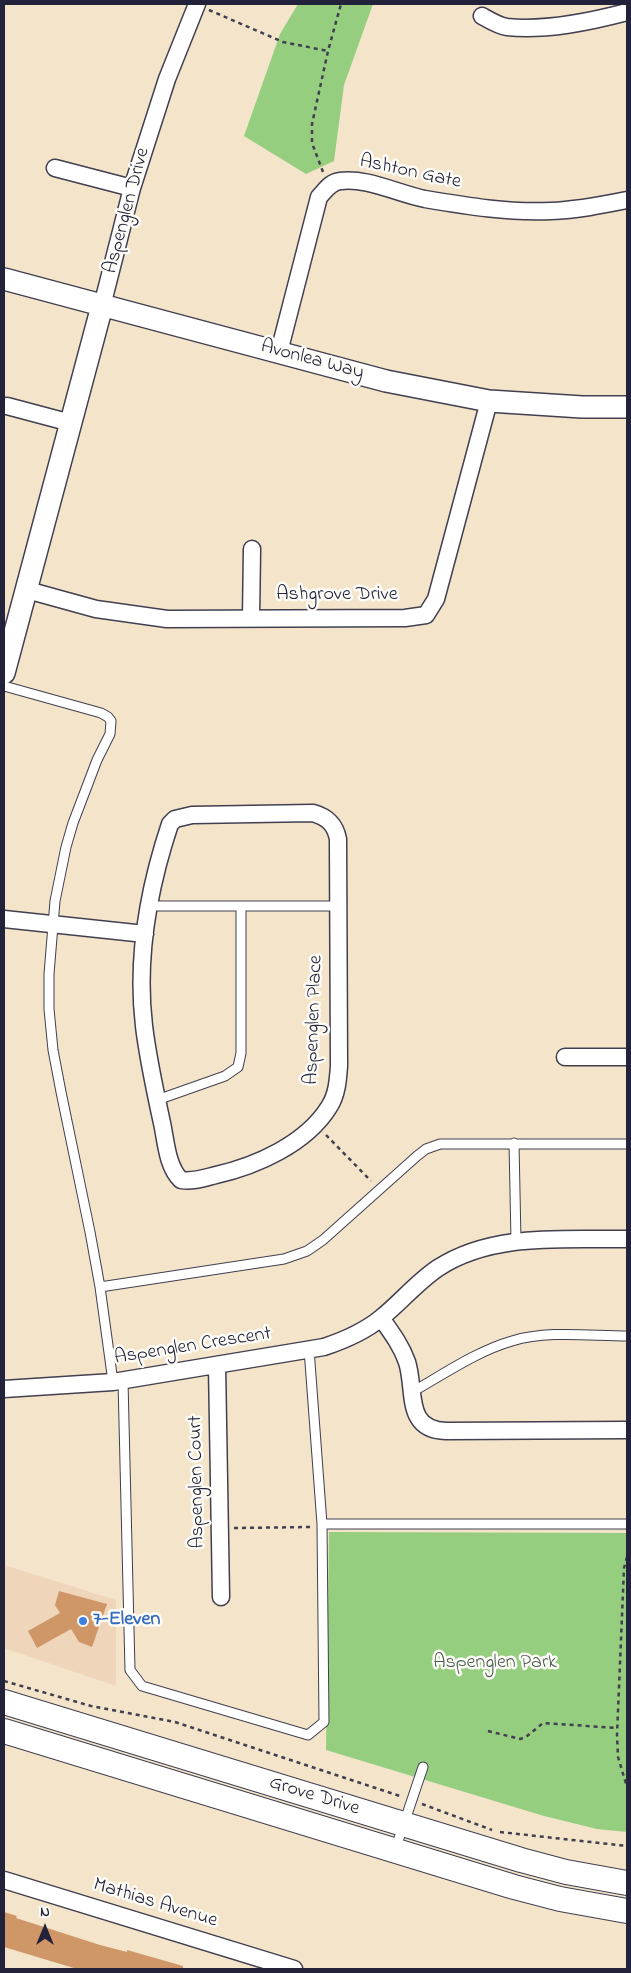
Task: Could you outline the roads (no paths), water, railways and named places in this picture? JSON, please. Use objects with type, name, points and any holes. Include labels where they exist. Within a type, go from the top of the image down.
[{"type":"main road","name":"Grove Drive","points":[[4,1702],[530,1862],[566,1872],[627,1883]]},
{"type":"main road","name":"Grove Drive","points":[[4,1730],[394,1851],[560,1899],[627,1911]]},
{"type":"street","name":"Aspenglen Drive","points":[[4,673],[132,188],[168,79],[196,4]]},
{"type":"street","points":[[482,16],[505,27],[546,27],[601,19],[627,12]]},
{"type":"street","points":[[55,168],[132,188]]},
{"type":"street","name":"Ashton Gate","points":[[279,352],[320,197],[329,186],[338,181],[356,181],[419,198],[463,206],[504,210],[552,211],[627,200]]},
{"type":"street","name":"Avonlea Way","points":[[4,279],[386,381],[489,401],[627,408]]},
{"type":"street","name":"Ashgrove Drive","points":[[27,590],[96,609],[167,619],[405,618],[426,615],[436,599],[489,401]]},
{"type":"street","points":[[7,406],[71,422]]},
{"type":"street","points":[[251,618],[252,549]]},
{"type":"street","name":"Aspenglen Place","points":[[313,813],[328,819],[337,832],[338,906],[339,1066],[335,1095],[323,1115],[291,1144],[263,1160],[231,1172],[188,1181],[181,1180],[172,1168],[157,1100],[144,1025],[142,986],[145,934],[165,838],[170,824],[175,819],[192,815],[313,813]]},
{"type":"street","points":[[4,920],[145,934]]},
{"type":"street","points":[[565,1057],[627,1057]]},
{"type":"street","name":"Aspenglen Crescent","points":[[4,1389],[118,1382],[324,1347],[353,1336],[381,1318],[423,1280],[444,1264],[482,1248],[516,1242],[627,1240]]},
{"type":"street","points":[[381,1318],[398,1340],[403,1351],[410,1375],[413,1406],[416,1414],[421,1421],[437,1431],[627,1430]]},
{"type":"street","name":"Aspenglen Court","points":[[217,1365],[221,1597]]},
{"type":"street","name":"Mathias Avenue","points":[[4,1880],[294,1969]]},
{"type":"lane","points":[[4,686],[101,713],[111,721],[110,734],[82,796],[68,839],[52,924],[49,1009],[54,1050],[118,1382],[128,1659],[130,1670],[142,1686],[308,1735],[324,1722],[322,1524],[309,1350]]},
{"type":"lane","points":[[150,906],[338,906]]},
{"type":"lane","points":[[157,1100],[225,1076],[238,1067],[241,1053],[241,906]]},
{"type":"lane","points":[[514,1143],[516,1242]]},
{"type":"lane","points":[[100,1287],[296,1256],[323,1240],[416,1156],[440,1144],[627,1144]]},
{"type":"lane","points":[[412,1392],[483,1353],[511,1341],[536,1336],[627,1336]]},
{"type":"lane","points":[[322,1524],[627,1524]]},
{"type":"lane","points":[[394,1851],[413,1801],[423,1767]]},
{"type":"place","name":"7-Eleven","points":[[83,1621]]},
{"type":"park label","name":"Aspenglen Park","points":[[495,1664]]}]
